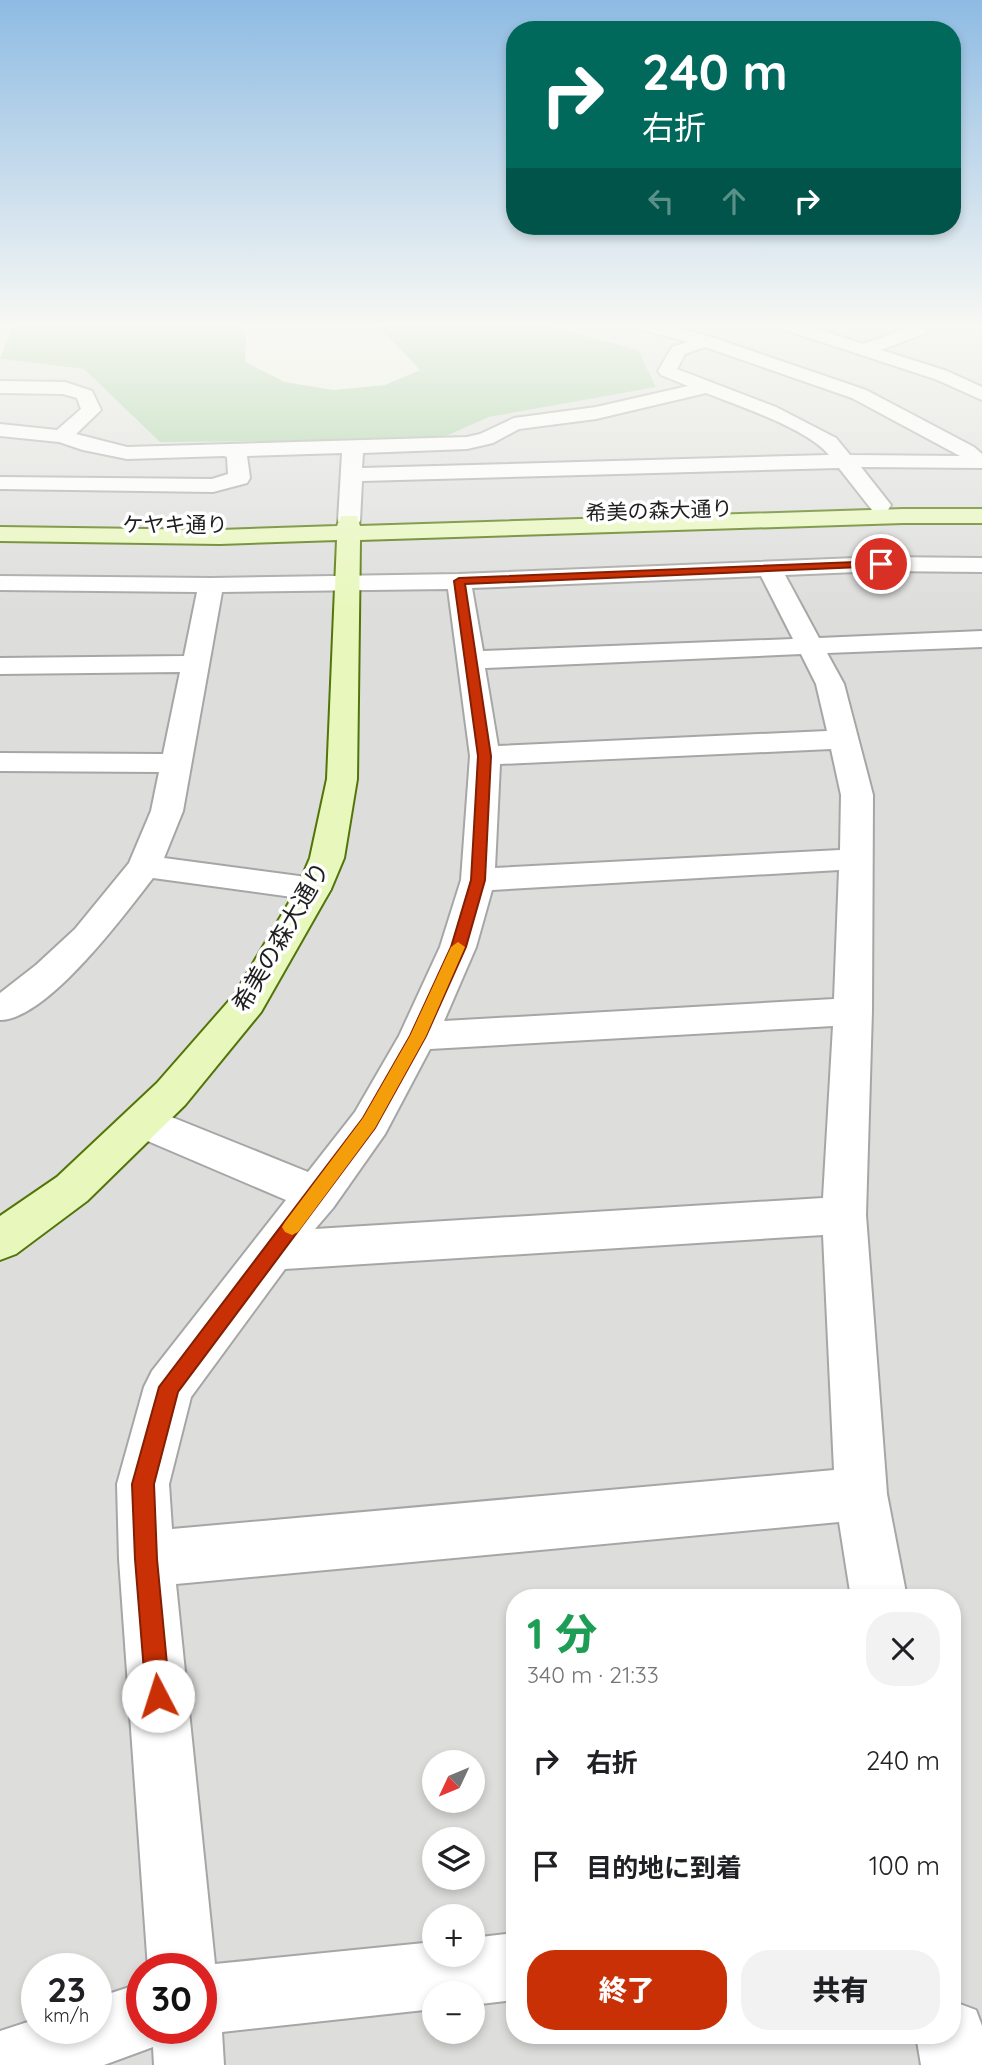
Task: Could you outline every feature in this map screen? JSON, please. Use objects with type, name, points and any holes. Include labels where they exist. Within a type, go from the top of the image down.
[{"type":"street","points":[[62,436],[79,420]]},
{"type":"street","points":[[0,430],[62,436],[90,446],[127,453],[467,443],[486,439],[514,424],[541,420]]},
{"type":"street","points":[[787,420],[829,442],[880,505]]},
{"type":"street","points":[[908,420],[967,452],[980,462]]},
{"type":"street","points":[[349,527],[353,449],[370,446]]},
{"type":"street","points":[[0,483],[213,486],[239,478],[237,454],[227,450]]},
{"type":"street","points":[[352,475],[847,461],[980,462]]},
{"type":"street","name":"希美の森大通り","points":[[349,527],[880,505],[982,505]]},
{"type":"street","name":"希美の森大通り","points":[[349,527],[982,516]]},
{"type":"street","name":"ケヤキ通り","points":[[0,523],[349,527]]},
{"type":"street","name":"希美の森大通り","points":[[0,1241],[72,1189],[144,1122],[248,1003],[314,889],[327,858],[342,779],[349,527]]},
{"type":"street","name":"ケヤキ通り","points":[[0,534],[220,537],[349,527]]},
{"type":"street","points":[[0,583],[211,585],[459,581],[881,564],[980,568]]},
{"type":"street","points":[[770,569],[830,684],[857,795],[853,1011],[844,1215],[862,1494],[878,1589]]},
{"type":"street","points":[[181,1953],[146,1559],[143,1484],[169,1387],[318,1195],[369,1123],[418,1036],[458,947],[478,880],[485,756],[459,581]]},
{"type":"street","points":[[0,1007],[7,1007],[49,974],[88,937],[144,866],[167,810],[211,585]]},
{"type":"street","points":[[471,660],[982,639]]},
{"type":"street","points":[[0,666],[197,664]]},
{"type":"street","points":[[485,756],[845,739]]},
{"type":"street","points":[[0,762],[177,763]]},
{"type":"street","points":[[478,880],[857,859]]},
{"type":"street","points":[[144,866],[314,889]]},
{"type":"street","points":[[418,1036],[853,1011]]},
{"type":"street","points":[[144,1122],[318,1195]]},
{"type":"street","points":[[272,1251],[844,1215]]},
{"type":"street","points":[[146,1559],[862,1494]]},
{"type":"street","points":[[217,1998],[506,1968]]},
{"type":"street","points":[[4,2065],[126,2023]]},
{"type":"street","points":[[187,2044],[188,2065]]},
{"type":"street","points":[[952,2044],[956,2065]]},
{"type":"shaded area","points":[[0,420],[137,420],[160,442],[437,440],[481,420],[982,420],[982,2065],[0,2065]]},
{"type":"green space","points":[[137,420],[481,420],[437,440],[160,442]]},
{"type":"slow traffic","points":[[292,1227],[369,1123],[418,1036],[458,947]]},
{"type":"route","points":[[158,1696],[146,1559],[143,1484],[169,1387],[318,1195],[369,1123],[418,1036],[458,947],[478,880],[485,756],[459,581],[881,564]]}]
